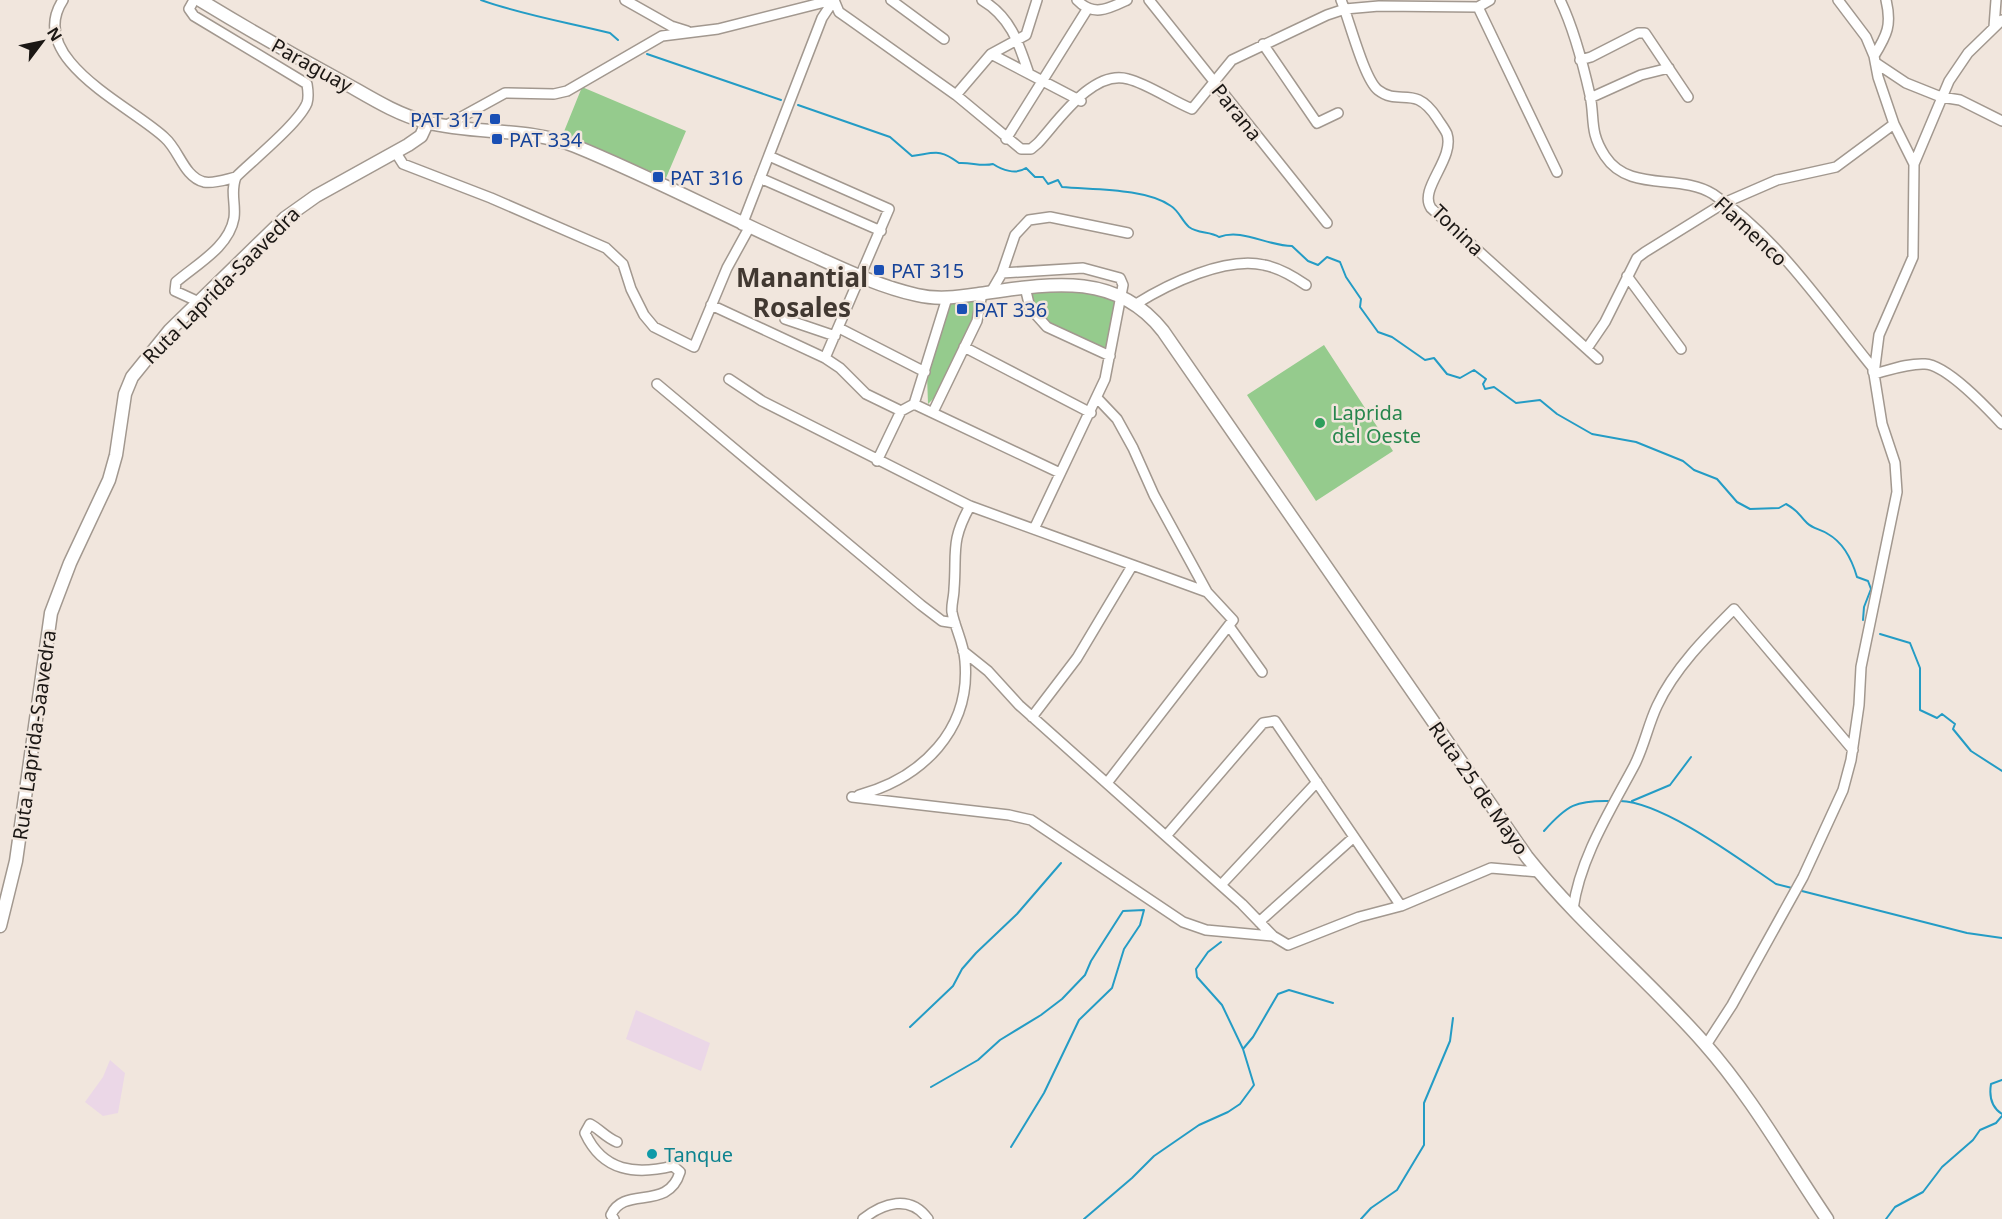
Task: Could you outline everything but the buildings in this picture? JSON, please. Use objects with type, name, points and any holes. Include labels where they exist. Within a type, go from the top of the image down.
[{"type":"main road","name":"Paraguay","points":[[200,0],[390,109],[427,123],[557,139],[746,227]]},
{"type":"main road","name":"Ruta Laprida-Saavedra","points":[[0,926],[16,861],[38,694],[57,593],[109,480],[118,446],[125,393],[132,377],[153,349],[199,302],[299,207],[396,153],[421,136],[427,123]]},
{"type":"main road","name":"Ruta 25 de Mayo","points":[[746,227],[861,277],[908,293],[947,298],[1025,288],[1075,285],[1102,289],[1122,296],[1152,316],[1539,872],[1706,1045],[1738,1085],[1827,1219]]},
{"type":"street","points":[[63,0],[57,10],[57,35],[73,68],[164,136],[195,177],[204,182],[236,177]]},
{"type":"street","points":[[194,0],[189,9],[194,16],[307,84],[308,97],[301,112],[236,177],[232,187],[234,218],[225,240],[176,282],[175,291],[199,302]]},
{"type":"street","points":[[625,0],[671,26],[692,32]]},
{"type":"street","points":[[778,12],[788,0]]},
{"type":"street","points":[[445,126],[506,93],[554,94],[567,91],[653,39],[718,29],[778,12],[834,0]]},
{"type":"street","points":[[834,0],[839,12],[849,20],[956,95],[1006,139],[1021,149],[1031,148],[1079,100],[1084,92],[1111,77],[1122,78],[1191,110],[1232,60],[1343,4],[1478,7],[1490,0]]},
{"type":"street","points":[[396,153],[403,164],[491,198],[606,248],[623,264],[631,289],[654,327],[694,347],[746,227],[760,178],[822,18],[834,0]]},
{"type":"street","points":[[891,0],[944,39]]},
{"type":"street","points":[[982,0],[1000,14],[1018,41],[1029,74]]},
{"type":"street","points":[[956,95],[991,54],[1026,35],[1037,0]]},
{"type":"street","points":[[1077,0],[1088,8],[1099,11],[1126,0]]},
{"type":"street","name":"Parana","points":[[1149,0],[1327,224]]},
{"type":"street","name":"Flamenco","points":[[1560,0],[1590,98],[1591,125],[1605,157],[1617,170],[1628,176],[1698,187],[1725,203],[1796,274],[1873,368],[1874,374]]},
{"type":"street","points":[[1838,0],[1858,24],[1875,59],[1894,124],[1914,164]]},
{"type":"street","points":[[1875,59],[1887,35],[1889,24],[1886,0]]},
{"type":"street","points":[[1994,27],[1995,0]]},
{"type":"street","name":"Tonina","points":[[1343,4],[1371,82],[1389,95],[1408,96],[1424,101],[1446,133],[1449,146],[1429,193],[1428,203],[1588,347],[1598,359]]},
{"type":"street","points":[[1478,7],[1557,172]]},
{"type":"street","points":[[1006,139],[1088,8]]},
{"type":"street","points":[[1706,1045],[1732,1005],[1803,877],[1843,790],[1853,750],[1861,667],[1897,492],[1895,463],[1882,424],[1874,374],[1879,335],[1913,257],[1914,164],[1941,97],[1968,53],[2002,20]]},
{"type":"street","points":[[1580,60],[1591,57],[1638,33],[1645,33],[1688,97]]},
{"type":"street","points":[[1263,44],[1317,123],[1338,113]]},
{"type":"street","points":[[991,54],[1079,100]]},
{"type":"street","points":[[1875,59],[1906,82],[1941,97],[1960,100],[2002,121]]},
{"type":"street","points":[[1590,98],[1641,75],[1670,68]]},
{"type":"street","points":[[1588,347],[1605,322],[1637,258],[1645,252],[1725,203],[1777,180],[1836,167],[1894,124]]},
{"type":"street","points":[[769,156],[889,209],[825,358]]},
{"type":"street","points":[[760,178],[880,231]]},
{"type":"street","points":[[933,412],[977,321],[986,293],[1002,273],[1015,235],[1029,220],[1050,217],[1128,233]]},
{"type":"street","points":[[1136,304],[1154,293],[1201,273],[1241,263],[1262,264],[1283,271],[1306,285]]},
{"type":"street","points":[[1002,273],[1083,268],[1120,278],[1123,285],[1110,356],[1098,399],[1034,529]]},
{"type":"street","points":[[1627,276],[1681,349]]},
{"type":"street","points":[[1025,288],[1030,308],[1047,327],[1110,356]]},
{"type":"street","points":[[877,461],[901,411],[914,404],[947,298]]},
{"type":"street","points":[[711,305],[825,358],[840,368],[866,394],[901,411]]},
{"type":"street","points":[[785,319],[837,332],[925,372]]},
{"type":"street","points":[[964,347],[1091,413]]},
{"type":"street","points":[[1874,374],[1926,363],[1943,371],[1981,402],[2002,424]]},
{"type":"street","points":[[729,379],[762,401],[970,506],[1207,592]]},
{"type":"street","points":[[657,384],[921,605],[942,621],[955,623]]},
{"type":"street","points":[[1098,399],[1117,419],[1154,495],[1207,592],[1233,620],[1107,783]]},
{"type":"street","points":[[914,404],[1060,473]]},
{"type":"street","points":[[970,506],[958,529],[954,543],[951,609],[963,651],[966,686],[954,723],[942,743],[905,778],[887,788],[852,797],[1009,815],[1031,820],[1183,922],[1206,930],[1273,936]]},
{"type":"street","points":[[1032,717],[1077,658],[1132,566]]},
{"type":"street","points":[[1573,909],[1575,890],[1607,814],[1636,763],[1664,692],[1713,629],[1734,609],[1853,750]]},
{"type":"street","points":[[1229,626],[1262,672]]},
{"type":"street","points":[[963,651],[988,671],[1032,717],[1221,885],[1273,936],[1287,945],[1359,917],[1401,906],[1491,868],[1539,872]]},
{"type":"street","points":[[1166,836],[1263,723],[1275,721],[1401,906]]},
{"type":"street","points":[[1221,885],[1317,782]]},
{"type":"street","points":[[1259,922],[1354,837]]},
{"type":"street","points":[[614,1219],[611,1215],[615,1204],[625,1199],[640,1200],[655,1196],[670,1187],[680,1172],[673,1166],[650,1172],[621,1167],[591,1145],[585,1133],[590,1124],[600,1129],[605,1137],[617,1142]]},
{"type":"street","points":[[863,1219],[891,1203],[904,1203],[922,1211],[928,1219]]},
{"type":"shaded area","points":[[636,1010],[710,1043],[701,1071],[626,1039]]},
{"type":"shaded area","points":[[110,1060],[125,1073],[118,1113],[103,1116],[85,1102],[103,1077]]},
{"type":"green space","points":[[582,87],[686,131],[666,178],[563,134]]},
{"type":"green space","points":[[1070,289],[1117,299],[1111,351],[1047,322],[1036,309],[1030,294]]},
{"type":"green space","points":[[977,298],[973,320],[935,397],[928,404],[927,375],[948,304]]},
{"type":"green space","name":"Laprida del Oeste","points":[[1324,345],[1393,451],[1316,501],[1247,395]]},
{"type":"waterway","points":[[481,0],[610,33],[618,40]]},
{"type":"waterway","points":[[647,54],[781,100]]},
{"type":"waterway","points":[[798,105],[890,137],[912,156],[941,153],[959,163],[993,164],[1005,170],[1014,171],[1026,168],[1035,177],[1043,177],[1048,184],[1058,180],[1062,187],[1118,191],[1147,196],[1171,206],[1184,222],[1196,231],[1219,237],[1246,236],[1292,246],[1308,261],[1318,265],[1327,257],[1340,262],[1346,277],[1361,299],[1360,307],[1378,332],[1392,337],[1425,360],[1434,358],[1447,374],[1460,378],[1474,370],[1486,379],[1483,384],[1485,389],[1494,387],[1516,403],[1540,400],[1557,414],[1592,434],[1636,442],[1683,461],[1694,470],[1717,479],[1737,502],[1750,509],[1779,508],[1786,504],[1794,509],[1809,525],[1839,542],[1850,558],[1857,577],[1868,581],[1871,589],[1864,607],[1863,620]]},
{"type":"waterway","points":[[1880,634],[1910,643],[1920,668],[1920,710],[1937,718],[1942,714],[1955,724],[1953,729],[1971,751],[2002,771]]},
{"type":"waterway","points":[[1632,801],[1670,785],[1691,757]]},
{"type":"waterway","points":[[1544,831],[1559,815],[1573,806],[1580,803],[1611,801]]},
{"type":"waterway","points":[[1620,801],[1638,804],[1678,821],[1722,847],[1776,884],[1792,888]]},
{"type":"waterway","points":[[910,1027],[953,986],[962,969],[976,953],[1017,914],[1061,863]]},
{"type":"waterway","points":[[1798,890],[1967,933],[2002,938]]},
{"type":"waterway","points":[[931,1087],[978,1060],[1000,1040],[1062,999],[1085,975],[1091,961],[1123,911],[1144,910],[1140,925],[1124,949],[1112,988],[1079,1020],[1044,1093],[1011,1147]]},
{"type":"waterway","points":[[1221,942],[1208,952],[1196,969],[1197,977],[1222,1005],[1243,1049]]},
{"type":"waterway","points":[[1084,1219],[1154,1156],[1199,1125],[1240,1104],[1254,1085],[1243,1049],[1253,1037],[1278,994],[1289,990],[1333,1003]]},
{"type":"waterway","points":[[1361,1219],[1371,1208],[1397,1190],[1424,1145],[1424,1103],[1450,1041],[1453,1018]]},
{"type":"waterway","points":[[2002,1080],[1991,1084],[1990,1093],[1993,1105],[2002,1114]]},
{"type":"waterway","points":[[1886,1219],[1895,1207],[1923,1192],[1942,1167],[1973,1140],[1980,1130],[1996,1123],[2002,1116]]},
{"type":"place","name":"PAT 317","points":[[495,119]]},
{"type":"place","name":"PAT 334","points":[[497,139]]},
{"type":"place","name":"PAT 316","points":[[658,177]]},
{"type":"place","name":"PAT 315","points":[[879,270]]},
{"type":"place","name":"PAT 336","points":[[962,309]]},
{"type":"place","name":"Laprida del Oeste","points":[[1320,423]]},
{"type":"place","name":"Tanque","points":[[652,1154]]},
{"type":"district","name":"Manantial Rosales","points":[[802,292]]}]
